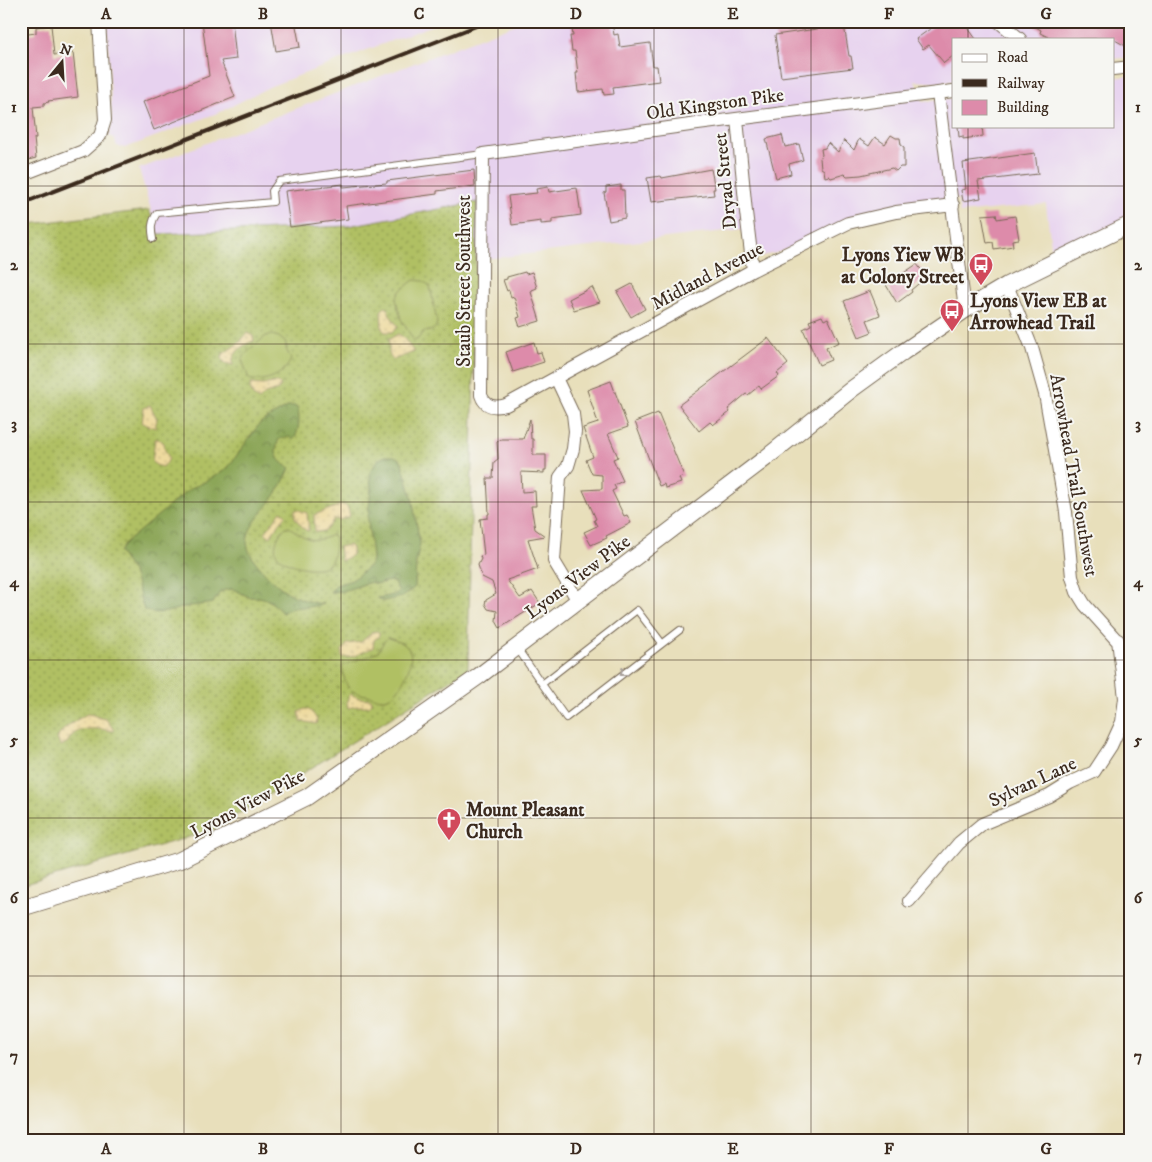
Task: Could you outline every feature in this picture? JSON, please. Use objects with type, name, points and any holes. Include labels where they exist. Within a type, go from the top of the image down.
[{"type":"street","points":[[21,175],[83,151],[100,136],[105,120],[98,21]]},
{"type":"street","points":[[998,21],[1018,38]]},
{"type":"street","points":[[1114,69],[1131,67]]},
{"type":"street","name":"Old Kingston Pike","points":[[483,154],[737,118],[952,91]]},
{"type":"street","points":[[938,93],[965,310]]},
{"type":"street","name":"Dryad Street","points":[[737,118],[753,270]]},
{"type":"street","name":"Staub Street Southwest","points":[[483,154],[481,395],[483,401],[490,405]]},
{"type":"street","name":"Midland Avenue","points":[[490,405],[497,407],[506,404],[753,270],[848,222],[896,212],[953,205]]},
{"type":"street","name":"Lyons View Pike","points":[[21,908],[180,860],[307,797],[479,676],[768,457],[852,389],[965,310],[1007,285],[1131,224]]},
{"type":"street","name":"Arrowhead Trail Southwest","points":[[1007,285],[1032,348],[1045,394],[1066,512],[1072,577],[1077,592],[1085,605],[1131,656]]},
{"type":"street","points":[[556,378],[573,414],[575,431],[568,466],[560,477],[554,561],[578,601]]},
{"type":"street","name":"Sylvan Lane","points":[[908,901],[959,843],[982,824],[1049,796],[1070,783],[1094,772],[1112,746],[1122,722],[1125,698],[1118,640]]},
{"type":"lane","points":[[152,239],[151,228],[157,213],[274,202],[272,191],[279,181],[483,154]]},
{"type":"lane","points":[[542,684],[637,610],[662,644]]},
{"type":"lane","points":[[516,647],[566,718],[680,630]]},
{"type":"shaded area","points":[[107,21],[444,21],[271,86],[220,112],[125,148],[117,146],[114,138],[109,136],[112,121]]},
{"type":"shaded area","points":[[524,21],[1131,21],[1131,57],[1114,59],[1114,38],[952,38],[952,81],[938,83],[915,81],[923,102],[952,98],[952,128],[1114,128],[1114,78],[1131,76],[1131,216],[1052,254],[1046,204],[960,213],[958,199],[903,207],[776,253],[762,256],[758,254],[742,229],[493,258],[476,257],[477,202],[348,226],[158,234],[139,169]]},
{"type":"green space","points":[[477,202],[468,669],[213,830],[21,886],[21,225],[149,210],[158,234],[348,226]]},
{"type":"green space","points":[[414,280],[423,281],[430,286],[437,322],[434,329],[423,332],[414,341],[401,319],[396,299],[400,291]]},
{"type":"green space","points":[[266,336],[279,337],[286,343],[286,349],[291,359],[284,369],[268,379],[249,379],[242,360],[256,344]]},
{"type":"green space","points":[[289,406],[295,406],[298,410],[298,430],[293,440],[290,437],[279,439],[276,452],[279,459],[290,468],[277,493],[250,531],[247,539],[248,547],[259,566],[282,588],[301,599],[323,604],[292,608],[282,613],[266,599],[250,597],[229,589],[220,592],[213,603],[160,613],[144,610],[135,578],[119,552],[125,543],[191,488],[227,469],[260,423]]},
{"type":"green space","points":[[385,456],[394,456],[401,460],[412,497],[420,544],[416,561],[415,587],[402,597],[383,601],[378,598],[394,595],[399,592],[394,582],[389,581],[376,584],[371,582],[343,591],[330,592],[336,585],[352,580],[370,566],[372,559],[368,520],[371,489],[370,472],[378,460]]},
{"type":"green space","points":[[286,527],[309,539],[319,540],[332,535],[335,537],[334,554],[329,564],[325,567],[312,568],[290,564],[280,558],[275,547],[280,534]]},
{"type":"green space","points":[[388,638],[398,641],[409,649],[411,657],[408,670],[398,690],[390,697],[384,699],[351,690],[344,678],[342,666],[376,653]]},
{"type":"sand","points":[[385,307],[398,327],[392,332],[385,332],[382,329],[381,311]]},
{"type":"sand","points":[[247,333],[253,336],[254,341],[246,344],[239,350],[234,357],[233,365],[225,363],[222,359],[223,354],[240,342]]},
{"type":"sand","points":[[398,334],[403,337],[414,352],[393,360],[389,353],[388,340]]},
{"type":"sand","points":[[277,382],[281,385],[278,390],[265,394],[259,400],[253,396],[250,388],[251,384],[263,385]]},
{"type":"sand","points":[[150,405],[157,419],[155,428],[142,423],[144,408]]},
{"type":"sand","points":[[155,439],[164,443],[169,458],[162,467],[152,462]]},
{"type":"sand","points":[[345,505],[348,508],[350,516],[340,520],[334,519],[325,530],[315,532],[314,515]]},
{"type":"sand","points":[[295,510],[307,513],[309,531],[305,530],[295,518]]},
{"type":"sand","points":[[281,511],[286,515],[271,537],[265,533]]},
{"type":"sand","points":[[349,545],[352,548],[352,555],[341,561],[339,547]]},
{"type":"sand","points":[[376,631],[379,633],[379,636],[374,640],[373,648],[354,656],[342,657],[342,651],[347,644],[361,642]]},
{"type":"sand","points":[[350,694],[359,698],[371,699],[372,703],[369,706],[348,708],[347,702]]},
{"type":"sand","points":[[305,709],[313,714],[317,720],[316,724],[301,721],[299,712]]},
{"type":"sand","points":[[87,714],[106,719],[114,730],[81,730],[61,746],[57,739],[62,731]]},
{"type":"building","points":[[202,21],[232,21],[236,59],[221,61],[235,97],[154,130],[143,102],[209,76]]},
{"type":"building","points":[[271,21],[295,21],[300,47],[276,51]]},
{"type":"building","points":[[571,21],[612,21],[614,35],[618,34],[620,47],[650,43],[653,66],[657,66],[659,81],[613,87],[614,94],[604,95],[603,89],[578,92],[575,51],[572,51],[570,36],[573,36]]},
{"type":"building","points":[[941,21],[963,21],[975,38],[952,38],[952,57],[944,63],[929,45],[923,49],[916,39]]},
{"type":"building","points":[[1025,21],[1131,21],[1131,49],[1114,38],[1050,38],[1040,33],[1041,30]]},
{"type":"building","points":[[51,25],[54,55],[73,53],[78,97],[48,101],[44,103],[44,106],[33,107],[36,158],[21,162],[21,35],[36,33],[36,27]]},
{"type":"building","points":[[844,25],[853,68],[781,77],[775,35]]},
{"type":"building","points":[[958,128],[982,128],[983,136],[963,139],[963,136],[959,137]]},
{"type":"building","points":[[782,135],[785,147],[799,144],[803,160],[789,164],[791,174],[776,178],[766,139]]},
{"type":"building","points":[[891,135],[900,138],[901,145],[904,147],[904,167],[900,167],[896,171],[892,168],[861,175],[847,176],[845,174],[831,178],[829,176],[825,177],[824,170],[821,168],[820,158],[822,155],[821,149],[825,148],[828,143],[838,152],[844,140],[854,150],[859,139],[869,146],[875,137],[885,144]]},
{"type":"building","points":[[1035,153],[1038,174],[978,181],[981,198],[963,201],[961,190],[966,189],[963,163]]},
{"type":"building","points":[[711,169],[715,189],[713,189],[714,195],[651,202],[647,178],[661,176],[662,178]]},
{"type":"building","points":[[474,170],[475,186],[437,191],[437,194],[346,206],[348,219],[290,227],[285,191],[343,184],[343,187],[387,183],[387,181]]},
{"type":"building","points":[[621,185],[621,190],[624,190],[625,218],[609,221],[604,193],[606,192],[606,187]]},
{"type":"building","points":[[548,187],[549,192],[577,188],[581,215],[552,219],[552,223],[541,224],[541,221],[512,225],[508,196],[537,193],[536,189]]},
{"type":"building","points":[[996,214],[997,219],[1015,216],[1019,239],[1012,240],[1013,246],[994,249],[993,242],[987,243],[982,215]]},
{"type":"building","points":[[917,264],[922,271],[920,273],[924,279],[911,290],[912,292],[897,303],[886,285]]},
{"type":"building","points":[[525,272],[526,274],[532,272],[537,288],[531,292],[540,321],[520,327],[517,318],[520,317],[514,297],[511,298],[503,280]]},
{"type":"building","points":[[632,284],[645,309],[631,317],[617,292]]},
{"type":"building","points":[[592,287],[600,302],[574,310],[569,299]]},
{"type":"building","points":[[870,291],[880,315],[867,320],[872,332],[859,337],[844,301]]},
{"type":"building","points":[[822,316],[824,320],[828,318],[839,342],[826,348],[831,360],[819,365],[803,329],[811,325],[809,321]]},
{"type":"building","points":[[768,338],[788,364],[777,373],[779,376],[761,389],[759,386],[748,395],[746,394],[728,409],[730,412],[713,425],[710,422],[699,431],[679,405]]},
{"type":"building","points":[[534,342],[537,353],[541,352],[544,362],[513,372],[506,352]]},
{"type":"building","points":[[611,381],[628,427],[608,434],[618,457],[613,459],[623,481],[614,485],[616,489],[612,491],[624,516],[627,515],[631,523],[606,536],[607,538],[591,545],[584,532],[597,526],[594,520],[596,519],[583,490],[602,489],[602,475],[592,474],[586,460],[593,457],[583,428],[598,423],[587,390]]},
{"type":"building","points":[[658,413],[684,476],[679,478],[681,483],[665,488],[664,484],[659,486],[635,422]]},
{"type":"building","points":[[530,419],[533,455],[546,455],[546,470],[544,470],[544,473],[521,472],[522,492],[535,491],[536,506],[531,506],[535,529],[545,536],[528,539],[538,569],[507,580],[520,598],[532,591],[540,603],[500,628],[496,621],[497,611],[488,609],[485,604],[486,600],[496,594],[492,582],[482,577],[478,565],[481,559],[480,556],[484,555],[480,519],[488,518],[489,514],[487,478],[493,478],[494,462],[498,459],[497,442],[501,439],[523,439]]},
{"type":"railway","points":[[21,204],[489,21]]},
{"type":"place","name":"Lyons Yiew WB at Colony Street","points":[[981,286]]},
{"type":"place","name":"Lyons View EB at Arrowhead Trail","points":[[952,332]]},
{"type":"place","name":"Mount Pleasant Church","points":[[449,841]]}]
